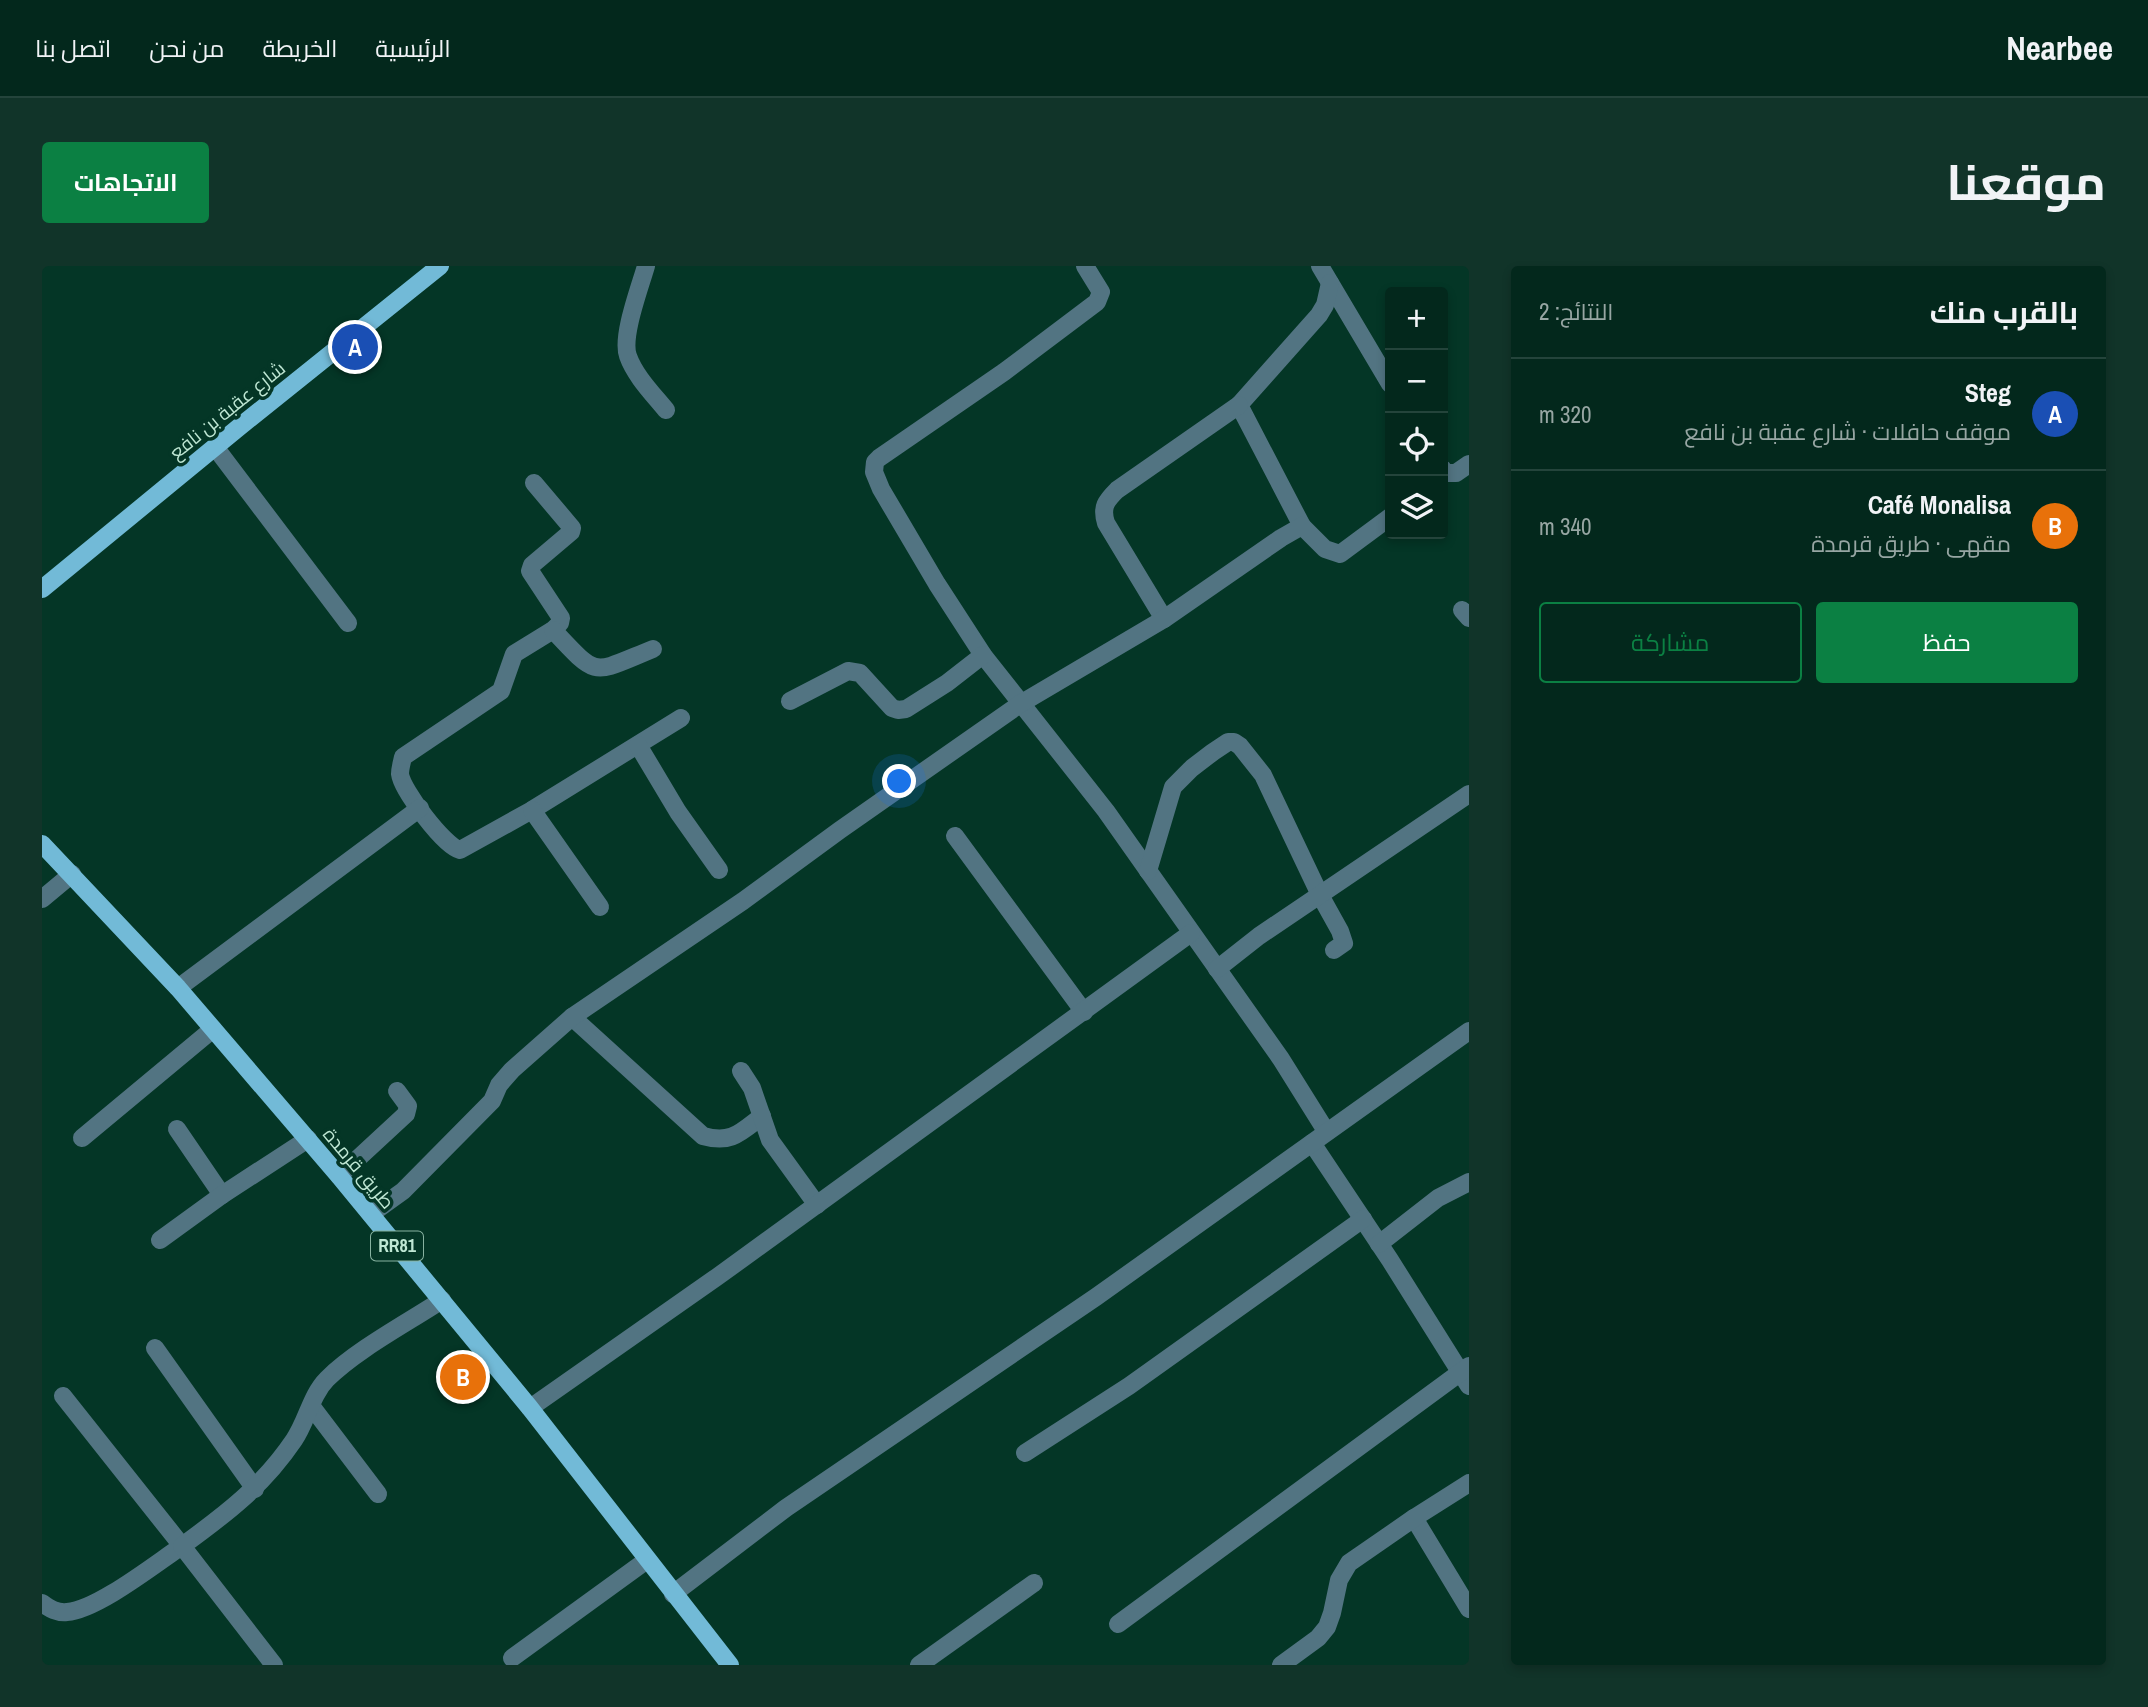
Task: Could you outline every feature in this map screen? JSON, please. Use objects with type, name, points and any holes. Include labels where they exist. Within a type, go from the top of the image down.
[{"type":"main road","name":"شارع عقبة بن نافع","points":[[42,589],[431,269]]},
{"type":"main road","name":"طريق قرمدة","points":[[42,844],[178,988],[339,1175],[530,1408],[730,1665]]},
{"type":"street","points":[[646,266],[629,332],[627,354],[632,366],[666,410]]},
{"type":"street","points":[[1086,266],[1101,292],[1097,302],[1004,372],[879,458],[874,467],[881,489],[937,584],[984,655],[1106,811],[1281,1059],[1326,1131]]},
{"type":"street","points":[[1320,266],[1385,376]]},
{"type":"street","points":[[1164,619],[1106,523],[1103,512],[1105,502],[1117,490],[1239,405],[1319,315],[1325,305],[1330,284]]},
{"type":"street","points":[[1239,405],[1302,526],[1325,549],[1340,554],[1385,521]]},
{"type":"street","points":[[215,447],[348,623]]},
{"type":"street","points":[[1448,472],[1456,473],[1469,464]]},
{"type":"street","points":[[534,483],[572,528],[571,533],[532,565],[530,571],[561,618],[560,622],[553,630],[514,654],[501,691],[403,757],[400,774],[403,783],[446,843],[453,849],[460,850],[532,810],[681,718]]},
{"type":"street","points":[[371,1214],[403,1191],[492,1101],[499,1085],[512,1070],[572,1017],[743,901],[1020,704],[1164,619],[1302,526]]},
{"type":"street","points":[[553,630],[592,668],[606,668],[653,649]]},
{"type":"street","points":[[790,701],[848,671],[860,673],[892,708],[906,709],[984,655]]},
{"type":"street","points":[[1148,871],[1173,787],[1213,752],[1228,742],[1234,742],[1263,775],[1340,931],[1344,943],[1334,950]]},
{"type":"street","points":[[638,745],[678,812],[719,870]]},
{"type":"street","points":[[1217,969],[1259,936],[1469,794]]},
{"type":"street","points":[[178,988],[420,808]]},
{"type":"street","points":[[532,810],[600,907]]},
{"type":"street","points":[[955,836],[1084,1012]]},
{"type":"street","points":[[42,899],[72,874]]},
{"type":"street","points":[[530,1408],[817,1205],[1191,933]]},
{"type":"street","points":[[572,1017],[703,1136],[717,1140],[734,1138],[762,1116]]},
{"type":"street","points":[[82,1138],[213,1029]]},
{"type":"street","points":[[673,1594],[786,1508],[1084,1305],[1469,1031]]},
{"type":"street","points":[[741,1071],[752,1088],[766,1131],[776,1150],[817,1205]]},
{"type":"street","points":[[339,1175],[406,1114],[408,1106],[397,1091]]},
{"type":"street","points":[[177,1129],[222,1195]]},
{"type":"street","points":[[160,1240],[222,1195],[308,1139]]},
{"type":"street","points":[[1118,1624],[1334,1464],[1466,1375],[1312,1143]]},
{"type":"street","points":[[1379,1244],[1438,1198],[1469,1182]]},
{"type":"street","points":[[1025,1453],[1129,1385],[1363,1219]]},
{"type":"street","points":[[42,1603],[54,1611],[66,1613],[81,1609],[103,1598],[182,1546],[255,1489],[293,1442],[324,1381],[442,1300]]},
{"type":"street","points":[[155,1348],[255,1489]]},
{"type":"street","points":[[63,1396],[274,1665]]},
{"type":"street","points":[[312,1406],[378,1494]]},
{"type":"street","points":[[1286,1663],[1318,1638],[1326,1627],[1339,1580],[1349,1563],[1469,1483]]},
{"type":"street","points":[[1414,1518],[1469,1609]]},
{"type":"street","points":[[512,1658],[647,1560]]},
{"type":"street","points":[[919,1665],[1034,1583]]},
{"type":"place","name":"Steg","points":[[355,347]]},
{"type":"place","name":"Café Monalisa","points":[[463,1377]]}]
